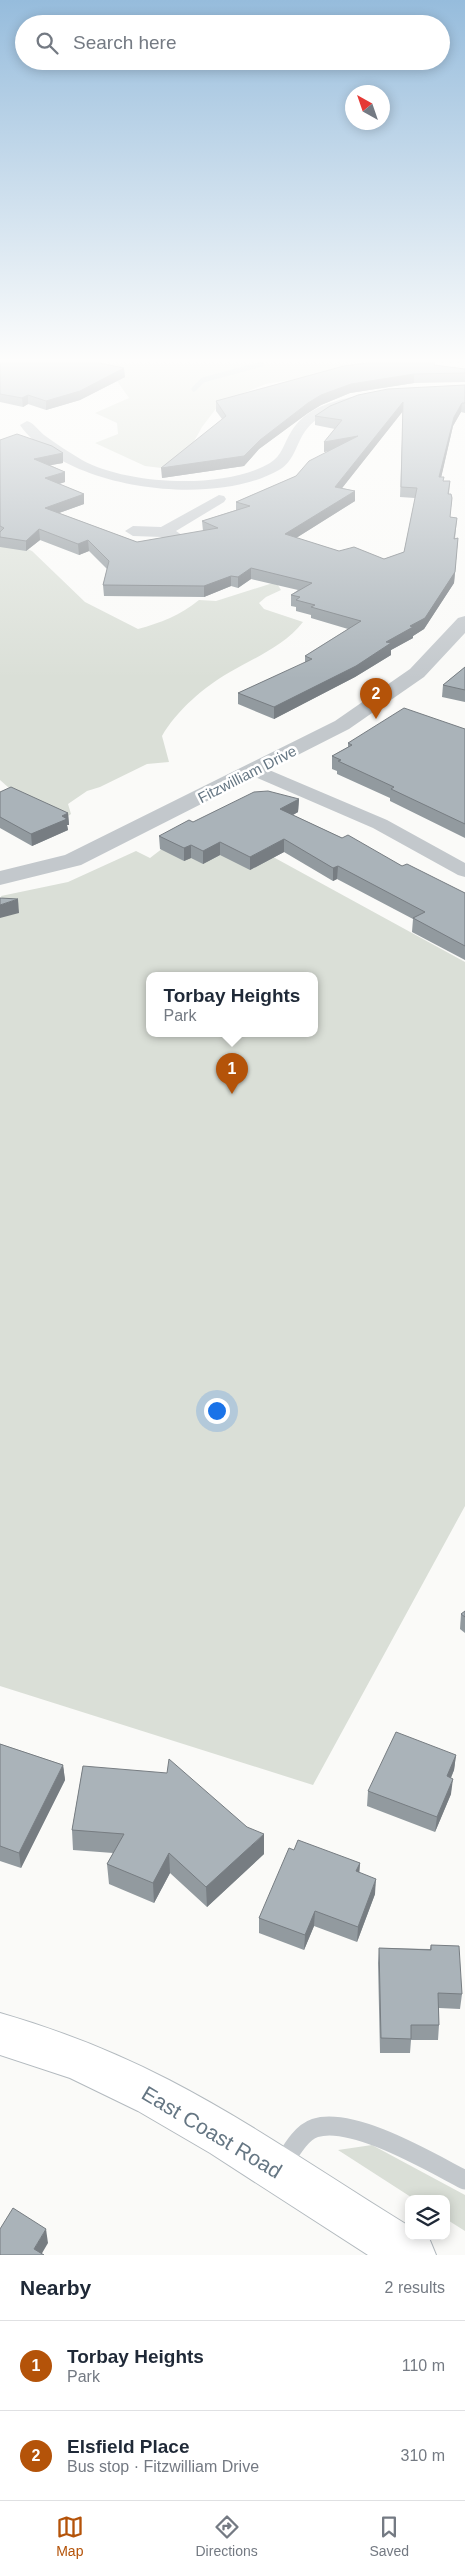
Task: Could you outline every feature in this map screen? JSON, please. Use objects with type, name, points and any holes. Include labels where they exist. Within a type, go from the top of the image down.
[{"type":"main road","name":"East Coast Road","points":[[0,2034],[71,2058],[132,2084],[278,2170],[412,2255]]},
{"type":"street","points":[[90,468],[102,474],[167,484],[202,484],[254,475],[268,468]]},
{"type":"street","points":[[133,530],[171,534],[219,499],[251,481],[254,475]]},
{"type":"street","points":[[202,484],[216,491],[219,499]]},
{"type":"street","name":"Fitzwilliam Drive","points":[[0,878],[39,870],[73,860],[342,725],[417,673],[465,622]]},
{"type":"street","points":[[255,770],[380,824],[465,871]]},
{"type":"lane","points":[[278,2170],[299,2142],[314,2128],[335,2125],[364,2132],[465,2180]]},
{"type":"shaded area","points":[[0,537],[32,551],[85,602],[138,629],[170,618],[199,600],[216,601],[276,582],[281,590],[266,597],[259,603],[264,609],[303,622],[287,638],[260,656],[220,678],[183,708],[162,736],[169,762],[147,764],[100,787],[87,791],[68,804],[71,814],[65,818],[26,803],[0,780]]},
{"type":"shaded area","points":[[202,818],[465,962],[465,1506],[313,1785],[0,1686],[0,910],[4,906],[1,896],[68,882],[136,851],[150,858]]},
{"type":"shaded area","points":[[372,2145],[465,2195],[465,2231],[450,2222],[450,2195],[408,2195],[338,2150]]},
{"type":"building","points":[[0,468],[56,468],[65,472],[45,478],[84,494],[45,508],[137,542],[218,528],[202,521],[250,506],[236,502],[296,476],[303,468],[350,468],[335,487],[355,491],[285,534],[339,551],[354,547],[384,559],[404,552],[417,488],[401,487],[401,468],[441,468],[439,477],[444,477],[443,481],[450,481],[448,494],[451,494],[452,498],[450,517],[457,518],[454,539],[458,538],[455,572],[425,618],[410,626],[413,627],[386,642],[391,643],[356,666],[274,707],[238,693],[312,659],[305,656],[361,621],[311,607],[315,605],[296,600],[300,597],[291,595],[312,583],[251,568],[238,577],[231,576],[204,586],[103,585],[109,561],[88,540],[78,544],[39,529],[26,541],[0,537],[0,532],[4,528],[0,526]]},
{"type":"building","points":[[465,667],[465,690],[443,685]]},
{"type":"building","points":[[404,708],[465,729],[465,824],[391,789],[394,787],[338,761],[341,760],[332,756],[352,745],[348,743]]},
{"type":"building","points":[[11,787],[68,813],[62,816],[67,819],[31,834],[0,817],[0,792]]},
{"type":"building","points":[[268,791],[299,799],[280,809],[342,838],[348,835],[402,866],[407,864],[465,893],[465,946],[413,918],[425,912],[338,866],[333,868],[284,839],[250,857],[220,842],[203,851],[191,845],[184,848],[159,836],[189,820],[193,822],[254,792]]},
{"type":"building","points":[[0,898],[18,899],[0,905]]},
{"type":"building","points":[[396,1732],[456,1755],[447,1776],[453,1779],[437,1817],[368,1791]]},
{"type":"building","points":[[0,1744],[63,1765],[19,1853],[0,1846]]},
{"type":"building","points":[[169,1759],[247,1827],[264,1834],[206,1887],[169,1853],[153,1883],[107,1864],[124,1834],[72,1830],[83,1766],[167,1773]]},
{"type":"building","points":[[298,1840],[360,1863],[356,1871],[376,1879],[358,1927],[315,1911],[305,1935],[259,1918],[289,1848],[294,1850]]},
{"type":"building","points":[[431,1945],[459,1946],[462,1994],[438,1993],[439,2025],[411,2025],[411,2039],[381,2038],[379,1948],[431,1950]]},
{"type":"building","points":[[13,2208],[46,2229],[34,2249],[44,2255],[0,2255],[0,2229]]},
{"type":"place","name":"Elsfield Place","points":[[376,719]]},
{"type":"place","name":"Torbay Heights","points":[[232,1094]]}]
